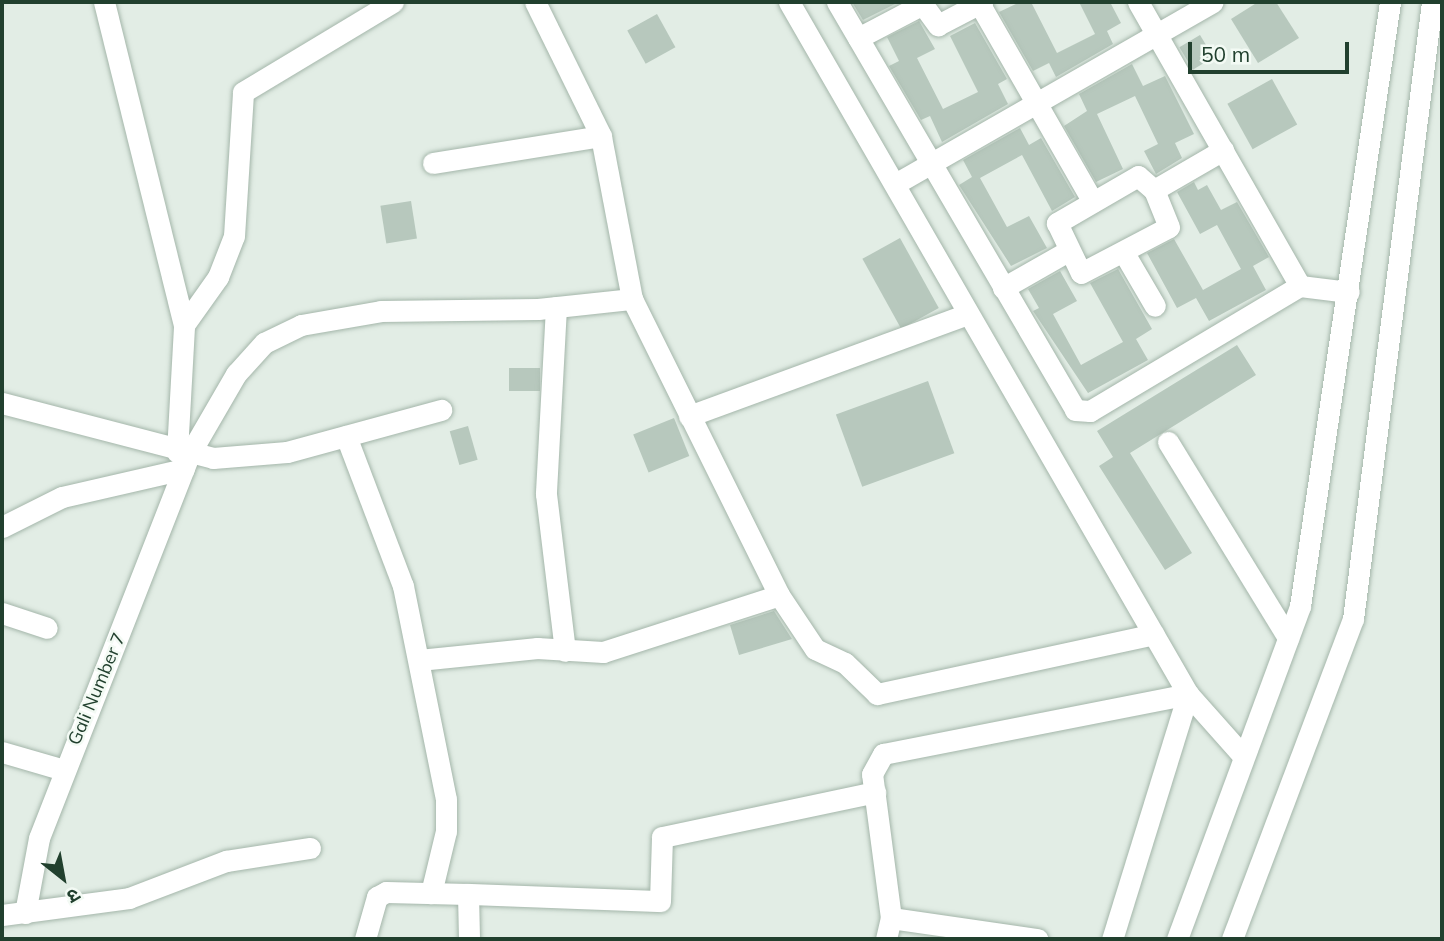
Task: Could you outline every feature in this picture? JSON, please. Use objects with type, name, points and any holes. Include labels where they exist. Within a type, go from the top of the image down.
[{"type":"street","points":[[104,2],[184,325],[183,458]]},
{"type":"street","points":[[184,325],[218,277],[234,236],[243,92],[393,2]]},
{"type":"street","points":[[535,2],[601,135],[632,299],[779,595],[815,649],[845,663],[877,694],[1154,634]]},
{"type":"street","points":[[789,2],[1188,694],[1243,756]]},
{"type":"street","points":[[837,2],[1067,399],[1083,413],[1300,286],[1349,292]]},
{"type":"street","points":[[858,38],[922,3],[938,25],[980,2],[1093,202]]},
{"type":"street","points":[[1138,2],[1300,286]]},
{"type":"street","points":[[895,184],[1213,2]]},
{"type":"street","points":[[1177,939],[1300,606],[1349,292],[1390,2]]},
{"type":"street","points":[[1232,939],[1353,618],[1432,2]]},
{"type":"street","points":[[433,163],[601,135]]},
{"type":"street","points":[[1154,190],[1223,150]]},
{"type":"street","points":[[1143,174],[1171,225],[1084,274],[1068,251],[1057,223],[1093,202],[1143,174]]},
{"type":"street","points":[[1003,288],[1068,251]]},
{"type":"street","points":[[1124,253],[1155,306]]},
{"type":"street","points":[[183,458],[236,374],[264,343],[301,324],[381,311],[556,307],[632,299]]},
{"type":"street","points":[[556,307],[546,494],[565,651]]},
{"type":"street","points":[[689,416],[967,314]]},
{"type":"street","points":[[2,403],[183,458]]},
{"type":"street","points":[[2,527],[62,497],[183,458],[287,453],[440,411]]},
{"type":"street","points":[[346,436],[403,586],[446,799],[446,831],[431,893]]},
{"type":"street","points":[[1168,442],[1288,638]]},
{"type":"street","name":"Gali Number 7","points":[[25,913],[39,838],[183,458]]},
{"type":"street","points":[[419,660],[620,648],[779,595]]},
{"type":"street","points":[[2,613],[47,628]]},
{"type":"street","points":[[886,939],[891,918],[875,792],[875,764],[895,749],[1188,694]]},
{"type":"street","points":[[1112,939],[1188,694]]},
{"type":"street","points":[[2,752],[64,770]]},
{"type":"street","points":[[365,939],[381,893],[660,901],[662,837],[875,792]]},
{"type":"street","points":[[2,915],[129,898],[226,861],[310,848]]},
{"type":"street","points":[[468,894],[469,939]]},
{"type":"street","points":[[891,918],[1037,939]]},
{"type":"building","points":[[852,2],[899,2],[863,20]]},
{"type":"building","points":[[1020,2],[1031,2],[1057,53],[1095,34],[1079,2],[1110,2],[1121,23],[1107,31],[1113,44],[1056,77],[1049,63],[1033,71],[999,12]]},
{"type":"building","points":[[1258,2],[1276,2],[1299,38],[1258,63],[1231,19]]},
{"type":"building","points":[[657,14],[675,47],[646,64],[627,30]]},
{"type":"building","points":[[919,21],[935,49],[917,58],[943,109],[978,92],[950,36],[975,23],[1007,79],[998,84],[1008,104],[942,142],[930,116],[921,120],[889,66],[899,61],[887,37]]},
{"type":"building","points":[[1200,35],[1213,57],[1193,70],[1179,47]]},
{"type":"building","points":[[1132,64],[1143,86],[1165,76],[1194,134],[1175,143],[1182,158],[1156,174],[1144,151],[1158,144],[1135,96],[1097,114],[1123,169],[1096,182],[1064,126],[1087,111],[1079,94]]},
{"type":"building","points":[[1272,79],[1297,124],[1253,149],[1227,104]]},
{"type":"building","points":[[1020,128],[1029,145],[1041,138],[1075,197],[1052,211],[1022,155],[980,178],[1007,227],[1029,216],[1047,248],[1011,266],[959,185],[972,177],[963,160]]},
{"type":"building","points":[[1194,182],[1198,190],[1207,185],[1221,210],[1237,202],[1269,257],[1253,266],[1266,290],[1209,321],[1196,298],[1177,308],[1147,253],[1174,239],[1203,290],[1241,269],[1217,225],[1200,234],[1177,192]]},
{"type":"building","points":[[411,201],[417,239],[386,243],[380,206]]},
{"type":"building","points":[[900,238],[939,308],[901,329],[862,259]]},
{"type":"building","points":[[1118,269],[1152,329],[1136,339],[1148,360],[1088,393],[1033,311],[1039,308],[1028,289],[1060,271],[1077,301],[1053,314],[1081,365],[1123,342],[1090,283]]},
{"type":"building","points":[[1237,345],[1256,375],[1130,453],[1192,553],[1165,570],[1099,466],[1113,457],[1097,431]]},
{"type":"building","points":[[509,368],[540,368],[540,391],[509,391]]},
{"type":"building","points":[[928,381],[954,453],[862,487],[836,415]]},
{"type":"building","points":[[674,418],[689,456],[649,472],[633,434]]},
{"type":"building","points":[[468,426],[478,460],[459,465],[450,431]]},
{"type":"building","points":[[774,611],[792,639],[739,655],[730,625]]}]
